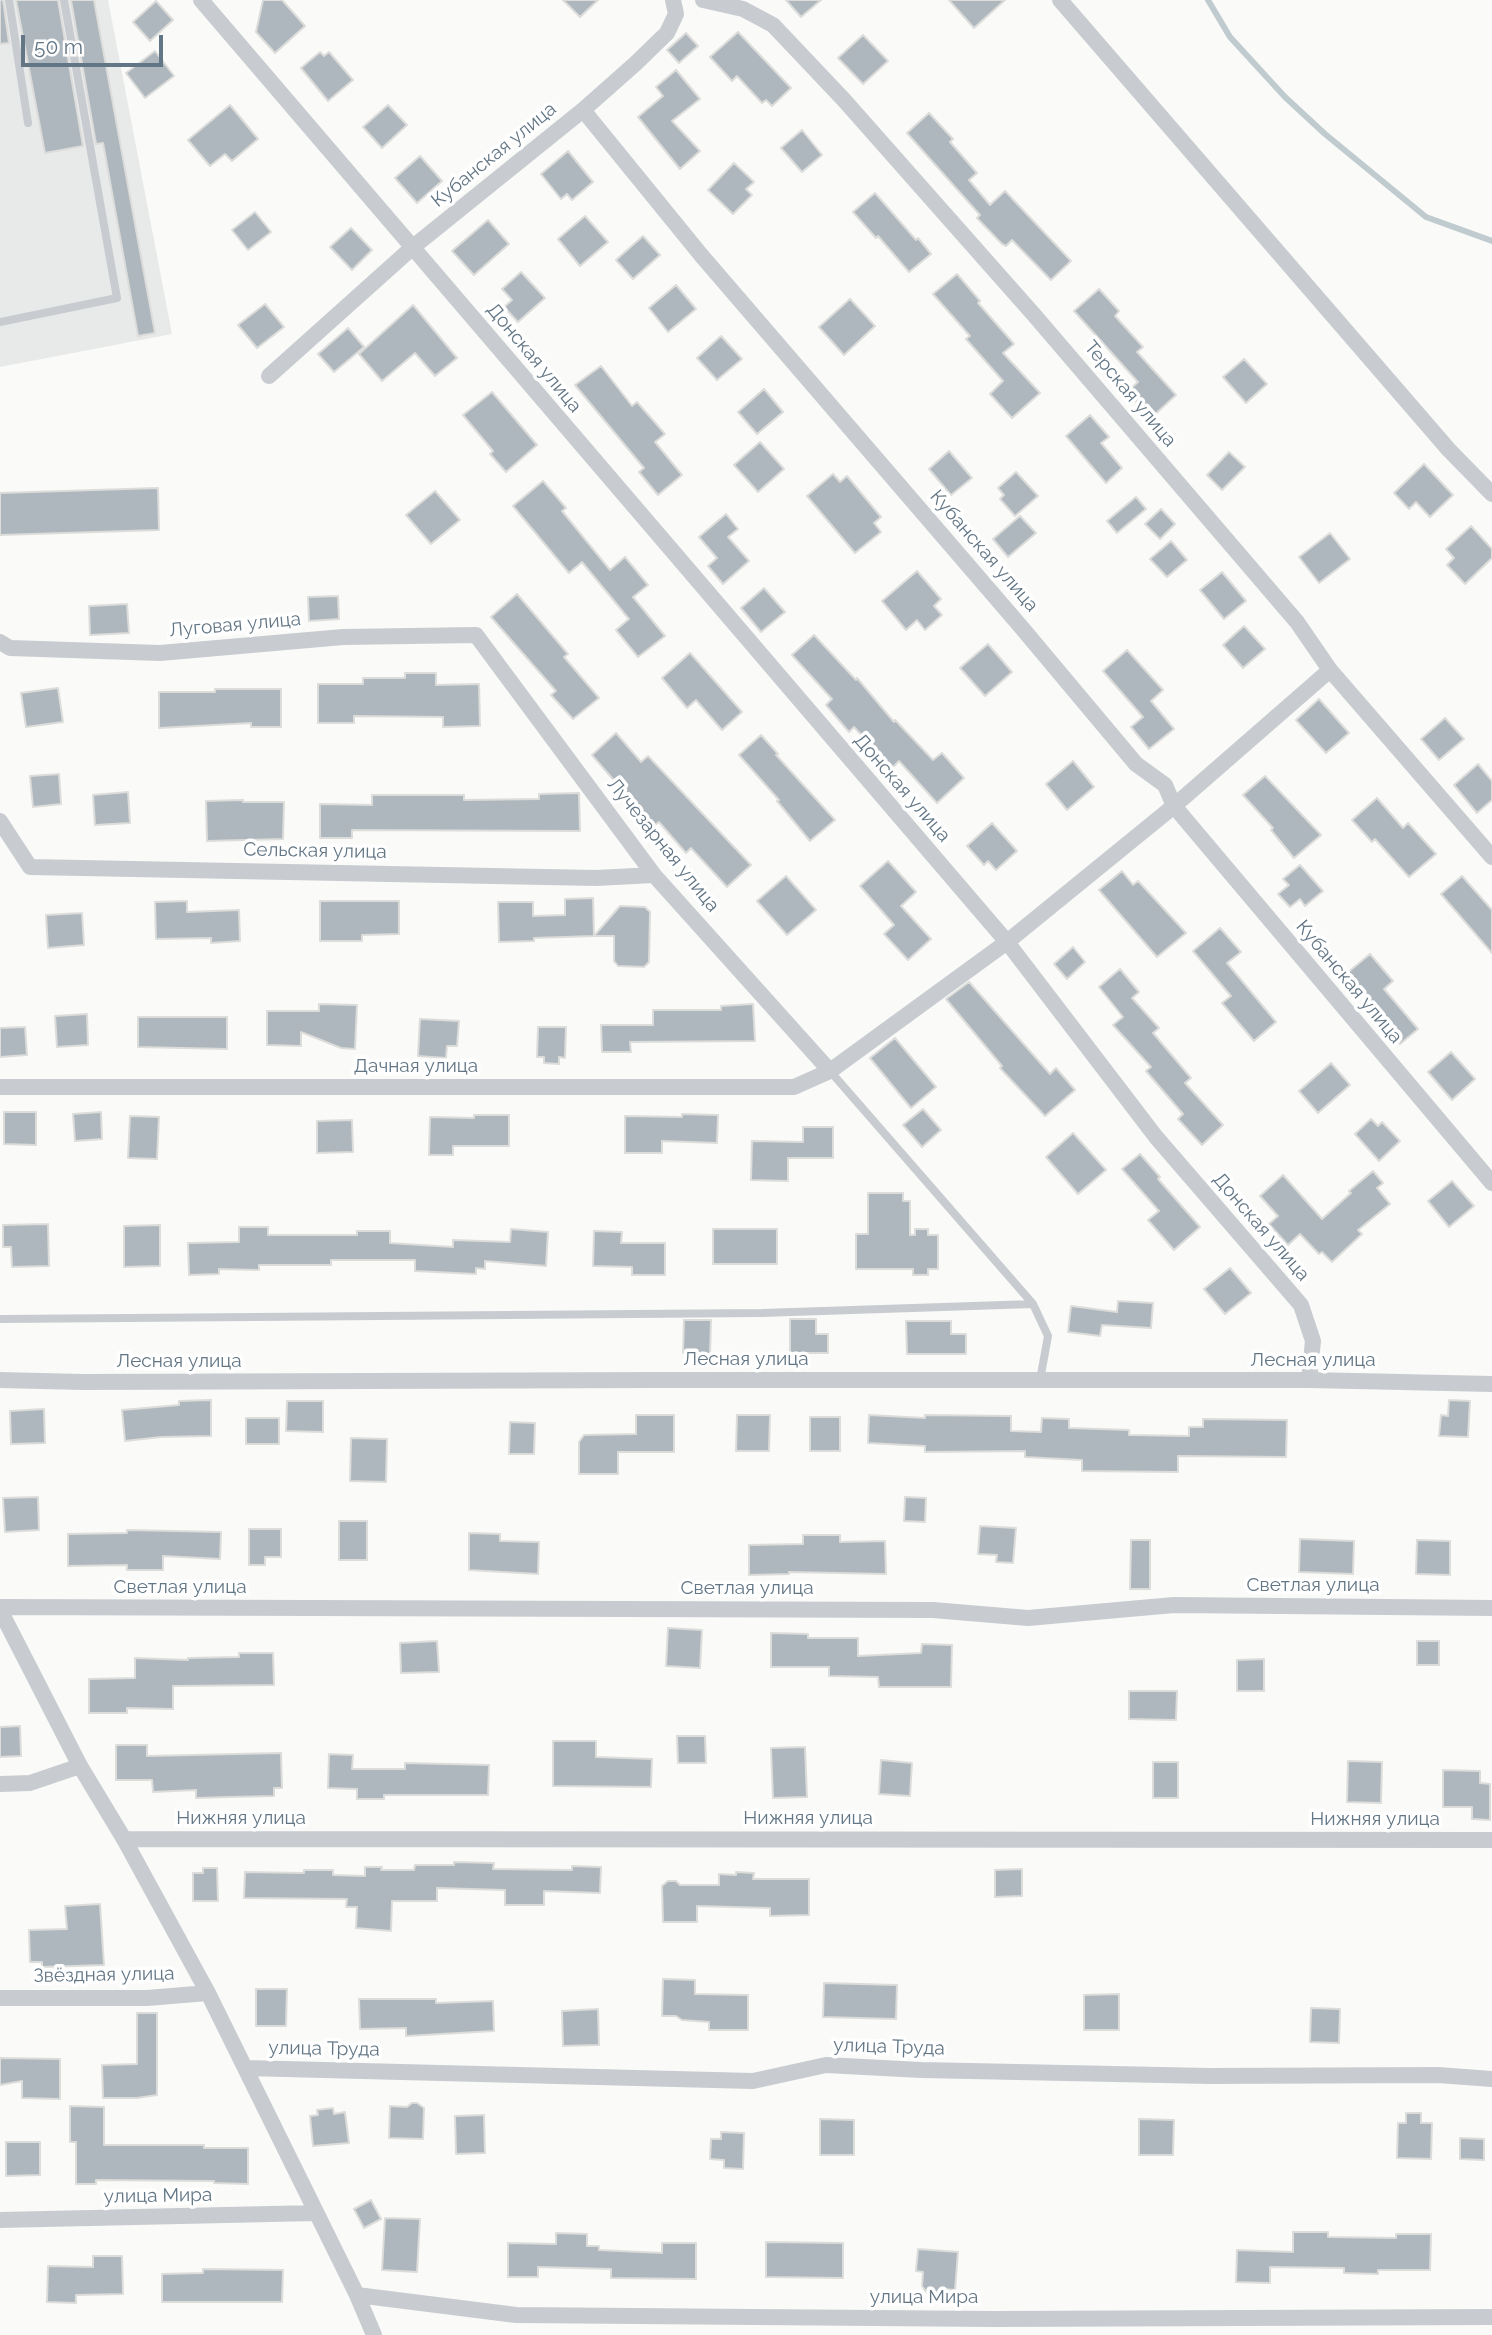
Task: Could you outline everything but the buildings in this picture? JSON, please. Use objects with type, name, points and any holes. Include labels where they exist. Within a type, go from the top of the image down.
[{"type":"street","points":[[201,0],[413,247]]},
{"type":"street","points":[[583,110],[667,33],[676,14],[673,0]]},
{"type":"street","name":"Терская улица","points":[[703,0],[743,9],[773,26],[844,100],[1035,316],[1297,622],[1330,670],[1492,857]]},
{"type":"street","points":[[1060,0],[1440,440],[1492,494]]},
{"type":"street","name":"Кубанская улица","points":[[269,376],[413,247],[583,110],[701,255],[1136,764],[1165,785],[1174,806],[1492,1183]]},
{"type":"street","name":"Донская улица","points":[[413,247],[1007,942],[1156,1137],[1301,1305],[1313,1341],[1309,1380]]},
{"type":"street","name":"Луговая улица","points":[[0,642],[10,648],[160,653],[343,637],[475,635]]},
{"type":"street","name":"Лучезарная улица","points":[[475,635],[654,875],[830,1072]]},
{"type":"street","name":"Дачная улица","points":[[0,1087],[794,1087],[830,1072],[1007,942],[1174,806],[1330,670]]},
{"type":"street","name":"Сельская улица","points":[[0,821],[30,867],[596,878],[654,875]]},
{"type":"street","name":"Лесная улица","points":[[0,1380],[1309,1380],[1492,1384]]},
{"type":"street","name":"Светлая улица","points":[[0,1609],[933,1610],[1028,1618],[1174,1605],[1492,1608]]},
{"type":"street","points":[[0,1609],[79,1766],[124,1839],[208,1993],[357,2295],[374,2335]]},
{"type":"street","points":[[0,1784],[30,1783],[79,1766]]},
{"type":"street","name":"Нижняя улица","points":[[124,1839],[1492,1840]]},
{"type":"street","name":"Звёздная улица","points":[[0,1998],[147,1998],[208,1993]]},
{"type":"street","name":"улица Труда","points":[[245,2068],[752,2081],[826,2065],[921,2070],[1195,2076],[1438,2075],[1492,2079]]},
{"type":"street","name":"улица Мира","points":[[0,2220],[316,2213]]},
{"type":"street","name":"улица Мира","points":[[357,2295],[516,2315],[994,2319],[1492,2317]]},
{"type":"lane","points":[[9,0],[28,123]]},
{"type":"lane","points":[[0,322],[117,298],[64,0]]},
{"type":"lane","points":[[830,1072],[1033,1304],[1048,1336],[1040,1380]]},
{"type":"lane","points":[[0,1319],[762,1313],[1033,1304]]},
{"type":"shaded area","points":[[0,0],[108,0],[172,334],[0,367]]},
{"type":"waterway","points":[[1208,0],[1230,37],[1285,97],[1325,134],[1426,217],[1492,241]]}]
